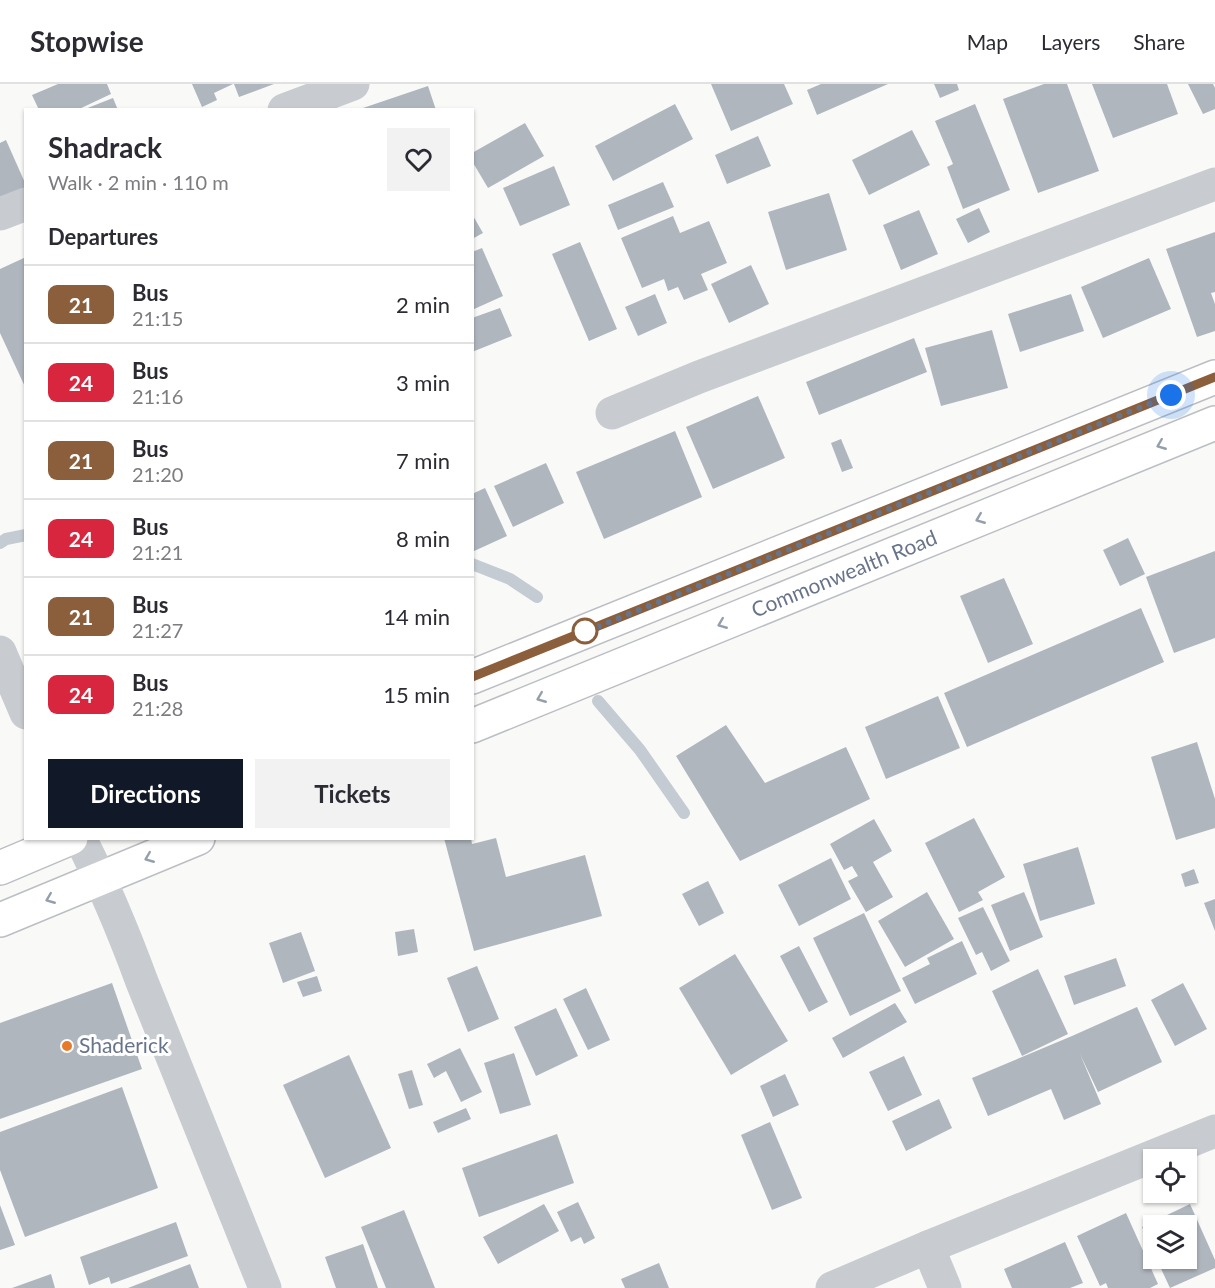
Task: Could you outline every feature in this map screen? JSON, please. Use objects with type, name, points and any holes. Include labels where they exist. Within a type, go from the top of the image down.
[{"type":"main road","points":[[474,676],[1215,377]]},
{"type":"main road","name":"Commonwealth Road","points":[[474,725],[1215,423]]},
{"type":"main road","points":[[0,868],[66,840]]},
{"type":"main road","points":[[0,920],[193,840]]},
{"type":"street","points":[[289,108],[353,84]]},
{"type":"street","points":[[612,412],[699,377],[1215,184]]},
{"type":"street","points":[[0,214],[24,205]]},
{"type":"street","points":[[0,652],[24,708]]},
{"type":"street","points":[[81,840],[123,931],[265,1288]]},
{"type":"street","points":[[832,1288],[1215,1131]]},
{"type":"street","points":[[928,1247],[945,1288]]},
{"type":"building","points":[[58,84],[107,84],[111,94],[81,108],[38,108],[32,95]]},
{"type":"building","points":[[192,84],[233,84],[214,93],[217,100],[202,107]]},
{"type":"building","points":[[234,84],[274,84],[239,97]]},
{"type":"building","points":[[711,84],[784,84],[793,104],[731,131]]},
{"type":"building","points":[[821,84],[888,84],[817,115],[807,90]]},
{"type":"building","points":[[934,84],[957,84],[959,90],[940,98]]},
{"type":"building","points":[[1044,84],[1067,84],[1099,171],[1038,193],[1003,99]]},
{"type":"building","points":[[1092,84],[1167,84],[1178,114],[1113,138]]},
{"type":"building","points":[[1188,84],[1213,84],[1215,109],[1203,114]]},
{"type":"building","points":[[428,86],[435,108],[363,108]]},
{"type":"building","points":[[113,98],[117,108],[88,108]]},
{"type":"building","points":[[675,104],[693,139],[613,181],[595,146]]},
{"type":"building","points":[[975,104],[1010,190],[963,209],[947,167],[953,164],[935,121]]},
{"type":"building","points":[[525,123],[544,156],[488,188],[474,164],[474,152]]},
{"type":"building","points":[[912,130],[930,165],[869,195],[852,160]]},
{"type":"building","points":[[758,136],[771,166],[727,184],[715,155]]},
{"type":"building","points":[[6,140],[24,180],[24,191],[0,200],[0,143]]},
{"type":"building","points":[[554,166],[570,205],[520,226],[503,188]]},
{"type":"building","points":[[663,182],[674,207],[618,230],[608,205]]},
{"type":"building","points":[[829,193],[847,250],[786,270],[768,212]]},
{"type":"building","points":[[979,208],[990,232],[968,243],[956,219]]},
{"type":"building","points":[[919,210],[938,254],[901,270],[883,225]]},
{"type":"building","points":[[673,216],[680,233],[709,221],[727,263],[701,274],[708,290],[684,300],[678,287],[668,291],[664,279],[642,288],[621,238]]},
{"type":"building","points":[[474,217],[483,233],[474,238]]},
{"type":"building","points":[[1215,232],[1215,292],[1211,293],[1215,304],[1215,331],[1197,337],[1166,249]]},
{"type":"building","points":[[580,242],[617,329],[589,341],[552,254]]},
{"type":"building","points":[[482,248],[503,296],[474,309],[474,251]]},
{"type":"building","points":[[24,258],[24,385],[0,333],[0,269]]},
{"type":"building","points":[[1149,258],[1171,309],[1103,338],[1081,287]]},
{"type":"building","points":[[751,265],[769,304],[729,323],[711,284]]},
{"type":"building","points":[[655,294],[667,323],[638,336],[625,307]]},
{"type":"building","points":[[1071,294],[1084,331],[1020,352],[1008,314]]},
{"type":"building","points":[[500,308],[512,336],[474,351],[474,317]]},
{"type":"building","points":[[992,330],[1008,388],[941,406],[925,348]]},
{"type":"building","points":[[914,338],[927,372],[819,415],[806,382]]},
{"type":"building","points":[[758,396],[785,458],[713,489],[686,427]]},
{"type":"building","points":[[675,431],[702,497],[604,539],[576,472]]},
{"type":"building","points":[[841,439],[853,468],[842,472],[831,443]]},
{"type":"building","points":[[546,463],[564,503],[513,527],[494,486]]},
{"type":"building","points":[[485,488],[507,536],[474,551],[474,493]]},
{"type":"building","points":[[1128,538],[1145,574],[1120,586],[1103,550]]},
{"type":"building","points":[[1215,551],[1215,638],[1174,653],[1146,577]]},
{"type":"building","points":[[1004,578],[1033,644],[988,663],[960,596]]},
{"type":"building","points":[[1141,608],[1164,662],[967,747],[944,693]]},
{"type":"building","points":[[938,696],[960,748],[886,779],[865,727]]},
{"type":"building","points":[[726,725],[765,783],[846,747],[870,799],[740,861],[676,756]]},
{"type":"building","points":[[1197,742],[1215,799],[1215,828],[1176,840],[1151,757]]},
{"type":"building","points":[[974,818],[1005,877],[978,892],[983,900],[959,912],[925,843]]},
{"type":"building","points":[[874,819],[892,851],[873,862],[893,897],[866,912],[848,881],[858,876],[852,866],[844,870],[830,844]]},
{"type":"building","points":[[496,838],[506,877],[585,855],[602,916],[474,951],[445,840],[471,840],[472,844]]},
{"type":"building","points":[[1078,847],[1095,904],[1040,921],[1023,864]]},
{"type":"building","points":[[831,858],[851,899],[799,926],[778,885]]},
{"type":"building","points":[[1194,869],[1199,883],[1185,887],[1181,874]]},
{"type":"building","points":[[708,881],[724,913],[699,926],[682,894]]},
{"type":"building","points":[[927,892],[954,939],[905,967],[878,921]]},
{"type":"building","points":[[1024,892],[1043,937],[1010,951],[991,905]]},
{"type":"building","points":[[1215,899],[1215,931],[1204,903]]},
{"type":"building","points":[[983,907],[1010,961],[991,971],[982,952],[976,955],[958,918]]},
{"type":"building","points":[[864,913],[901,991],[850,1016],[813,938]]},
{"type":"building","points":[[414,929],[418,952],[398,956],[395,932]]},
{"type":"building","points":[[301,932],[315,971],[283,983],[269,943]]},
{"type":"building","points":[[962,941],[977,974],[915,1004],[902,978],[930,964],[927,958]]},
{"type":"building","points":[[799,946],[828,1002],[809,1012],[780,956]]},
{"type":"building","points":[[735,954],[788,1041],[731,1075],[679,988]]},
{"type":"building","points":[[1116,958],[1126,986],[1074,1005],[1064,976]]},
{"type":"building","points":[[477,966],[499,1019],[468,1032],[447,978]]},
{"type":"building","points":[[1038,969],[1068,1034],[1022,1056],[992,991]]},
{"type":"building","points":[[317,976],[322,991],[303,997],[297,982]]},
{"type":"building","name":"Shaderick","points":[[112,983],[142,1069],[0,1119],[0,1023]]},
{"type":"building","points":[[1183,983],[1207,1029],[1175,1046],[1151,1000]]},
{"type":"building","points":[[586,988],[610,1040],[588,1050],[563,999]]},
{"type":"building","points":[[895,1003],[907,1022],[843,1058],[832,1038]]},
{"type":"building","points":[[1137,1007],[1162,1062],[1098,1092],[1080,1054],[1101,1104],[1064,1120],[1051,1089],[988,1116],[972,1078]]},
{"type":"building","points":[[556,1008],[578,1056],[536,1076],[514,1027]]},
{"type":"building","points":[[460,1048],[482,1092],[461,1102],[446,1071],[434,1078],[427,1064]]},
{"type":"building","points":[[514,1053],[531,1105],[500,1114],[484,1063]]},
{"type":"building","points":[[349,1055],[391,1148],[325,1178],[283,1085]]},
{"type":"building","points":[[904,1056],[922,1095],[888,1111],[869,1072]]},
{"type":"building","points":[[412,1070],[423,1105],[409,1109],[398,1074]]},
{"type":"building","points":[[785,1074],[799,1105],[773,1117],[760,1086]]},
{"type":"building","points":[[122,1087],[158,1188],[25,1237],[0,1170],[0,1132]]},
{"type":"building","points":[[939,1099],[952,1128],[906,1151],[892,1121]]},
{"type":"building","points":[[466,1108],[471,1119],[438,1133],[433,1122]]},
{"type":"building","points":[[770,1122],[802,1198],[772,1210],[741,1135]]},
{"type":"building","points":[[557,1134],[574,1183],[479,1217],[462,1168]]},
{"type":"building","points":[[578,1202],[595,1238],[584,1244],[581,1237],[571,1242],[557,1212]]},
{"type":"building","points":[[544,1204],[559,1231],[498,1264],[483,1237]]},
{"type":"building","points":[[1190,1204],[1195,1215],[1167,1215]]},
{"type":"building","points":[[0,1205],[15,1245],[0,1250]]},
{"type":"building","points":[[404,1210],[435,1288],[386,1288],[361,1227]]},
{"type":"building","points":[[1126,1213],[1143,1251],[1143,1269],[1151,1269],[1158,1284],[1150,1288],[1108,1288],[1106,1283],[1100,1286],[1077,1236]]},
{"type":"building","points":[[1197,1220],[1215,1260],[1215,1268],[1170,1288],[1161,1269],[1197,1269]]},
{"type":"building","points":[[176,1222],[188,1256],[111,1284],[109,1277],[89,1285],[80,1257]]},
{"type":"building","points":[[1065,1242],[1083,1283],[1070,1288],[1012,1288],[1004,1269]]},
{"type":"building","points":[[363,1244],[378,1288],[336,1288],[325,1257]]},
{"type":"building","points":[[659,1263],[669,1288],[625,1288],[621,1279]]},
{"type":"building","points":[[190,1264],[199,1288],[128,1288]]},
{"type":"building","points":[[51,1274],[55,1288],[12,1288]]},
{"type":"waterway","points":[[0,543],[6,539],[24,535]]},
{"type":"waterway","points":[[474,565],[510,579],[537,597]]},
{"type":"waterway","points":[[598,701],[640,750],[684,813]]},
{"type":"bus line","name":"21","points":[[474,676],[1215,377]]},
{"type":"place","name":"Shaderick","points":[[67,1046]]},
{"type":"route","points":[[585,631],[582,633],[1171,395]]}]
